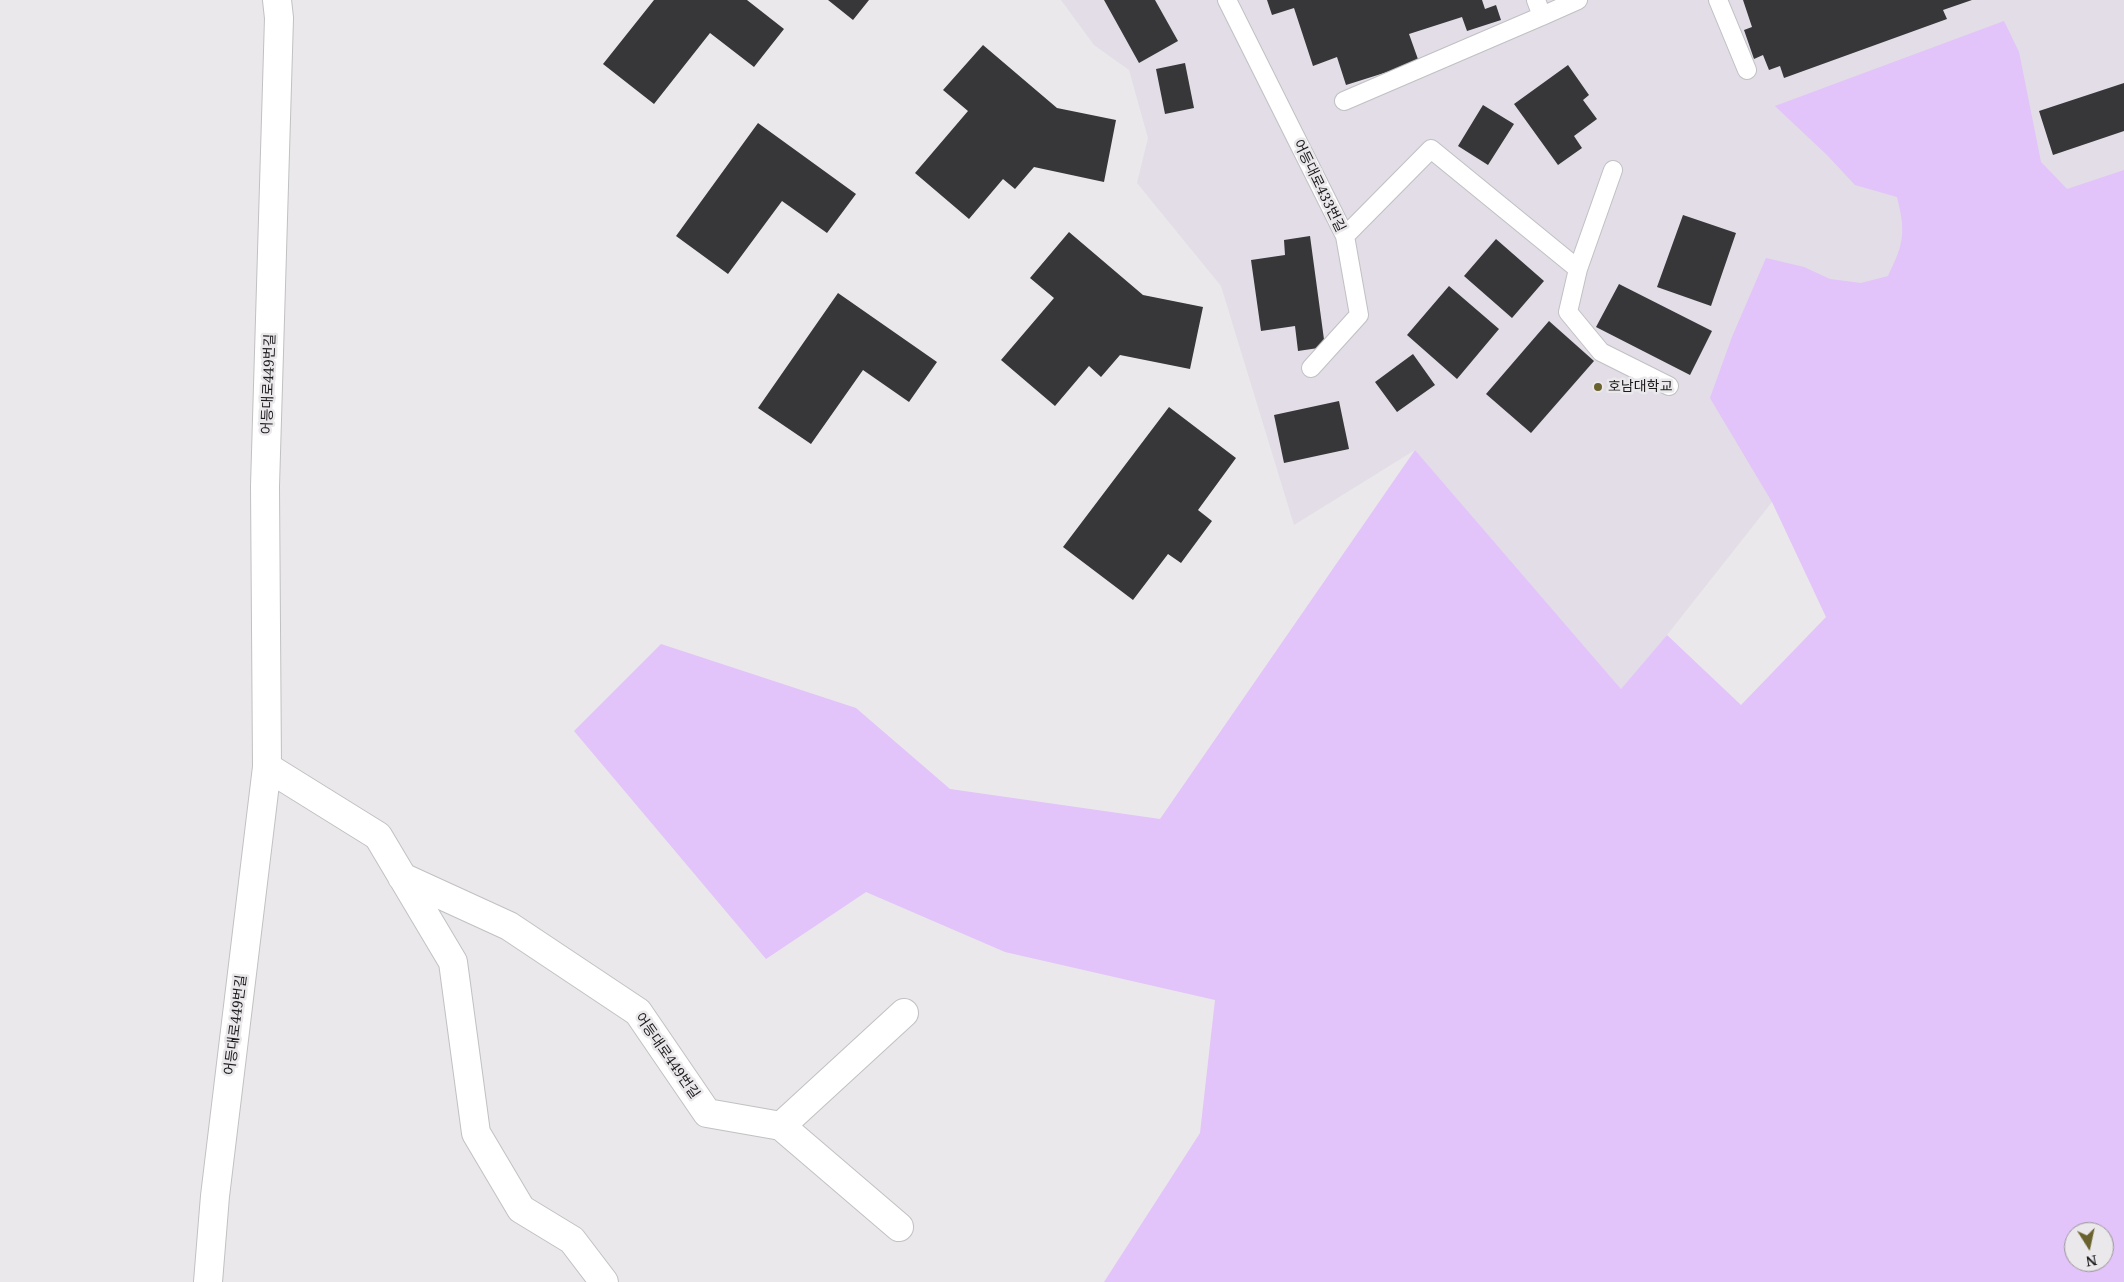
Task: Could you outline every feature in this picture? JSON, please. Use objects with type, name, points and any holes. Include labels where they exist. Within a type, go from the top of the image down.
[{"type":"street","name":"어등대로449번길","points":[[208,1282],[215,1196],[267,767],[266,486],[279,18],[277,0]]},
{"type":"street","points":[[267,767],[378,836],[453,962],[476,1133],[521,1209],[572,1240],[604,1282]]},
{"type":"street","name":"어등대로449번길","points":[[402,876],[509,926],[638,1012],[707,1113],[781,1126]]},
{"type":"street","points":[[899,1227],[781,1126],[904,1013]]},
{"type":"lane","name":"어등대로433번길","points":[[1227,0],[1345,236],[1359,315],[1311,368]]},
{"type":"lane","points":[[1344,101],[1539,8],[1578,0]]},
{"type":"lane","points":[[1718,0],[1746,70]]},
{"type":"lane","points":[[1345,236],[1431,149],[1578,269]]},
{"type":"lane","points":[[1613,170],[1578,269],[1568,312],[1601,352],[1669,386]]},
{"type":"shaded area","name":"호남대학교","points":[[1061,0],[2124,0],[2124,293],[1772,502],[1667,635],[1621,689],[1415,450],[1294,525],[1221,286],[1137,183],[1148,138],[1129,70],[1094,45]]},
{"type":"shaded area","points":[[2004,21],[2019,52],[2041,162],[2067,189],[2124,170],[2124,1282],[1104,1282],[1200,1133],[1215,1000],[1005,952],[866,892],[766,959],[574,731],[661,644],[856,708],[950,789],[1160,819],[1415,450],[1621,689],[1667,635],[1741,705],[1826,617],[1772,502],[1710,398],[1732,337],[1766,258],[1804,267],[1830,279],[1861,283],[1888,276],[1902,238],[1902,220],[1897,197],[1855,185],[1827,155],[1775,106]]},
{"type":"building","points":[[654,0],[747,0],[784,29],[754,67],[710,33],[654,104],[603,64]]},
{"type":"building","points":[[828,0],[869,0],[853,20]]},
{"type":"building","points":[[1104,0],[1155,0],[1178,41],[1139,63]]},
{"type":"building","points":[[1267,0],[1482,0],[1485,9],[1496,5],[1501,20],[1467,31],[1462,17],[1409,34],[1419,62],[1346,85],[1337,57],[1313,66],[1294,8],[1272,15]]},
{"type":"building","points":[[1743,0],[1972,0],[1943,10],[1947,19],[1784,78],[1780,66],[1769,70],[1763,55],[1754,59],[1744,30],[1752,27]]},
{"type":"building","points":[[983,45],[1057,108],[1116,120],[1104,182],[1034,167],[1015,189],[1003,179],[969,219],[915,173],[968,111],[943,90]]},
{"type":"building","points":[[1185,63],[1194,108],[1165,114],[1156,69]]},
{"type":"building","points":[[1568,65],[1589,95],[1583,100],[1597,119],[1574,136],[1582,148],[1558,165],[1514,104]]},
{"type":"building","points":[[2124,83],[2124,131],[2053,155],[2039,111]]},
{"type":"building","points":[[1483,105],[1514,124],[1488,165],[1458,146]]},
{"type":"building","points":[[758,123],[856,194],[827,233],[782,201],[728,274],[676,236]]},
{"type":"building","points":[[1683,215],[1736,233],[1711,306],[1657,287]]},
{"type":"building","points":[[1069,232],[1143,295],[1203,307],[1190,369],[1120,355],[1101,377],[1089,366],[1055,406],[1001,360],[1054,298],[1030,278]]},
{"type":"building","points":[[1310,236],[1325,347],[1298,351],[1295,326],[1261,331],[1251,260],[1285,255],[1284,240]]},
{"type":"building","points":[[1496,239],[1544,281],[1512,318],[1464,276]]},
{"type":"building","points":[[1619,284],[1712,331],[1690,375],[1596,327]]},
{"type":"building","points":[[1449,286],[1499,329],[1457,379],[1407,335]]},
{"type":"building","points":[[838,293],[937,362],[909,402],[863,370],[811,444],[758,408]]},
{"type":"building","points":[[1549,321],[1594,361],[1531,433],[1486,394]]},
{"type":"building","points":[[1413,354],[1435,385],[1397,412],[1375,382]]},
{"type":"building","points":[[1339,401],[1349,449],[1284,463],[1274,415]]},
{"type":"building","points":[[1169,407],[1236,458],[1198,510],[1212,521],[1181,563],[1168,554],[1133,600],[1063,547]]},
{"type":"place","name":"호남대학교","points":[[1598,387]]}]
